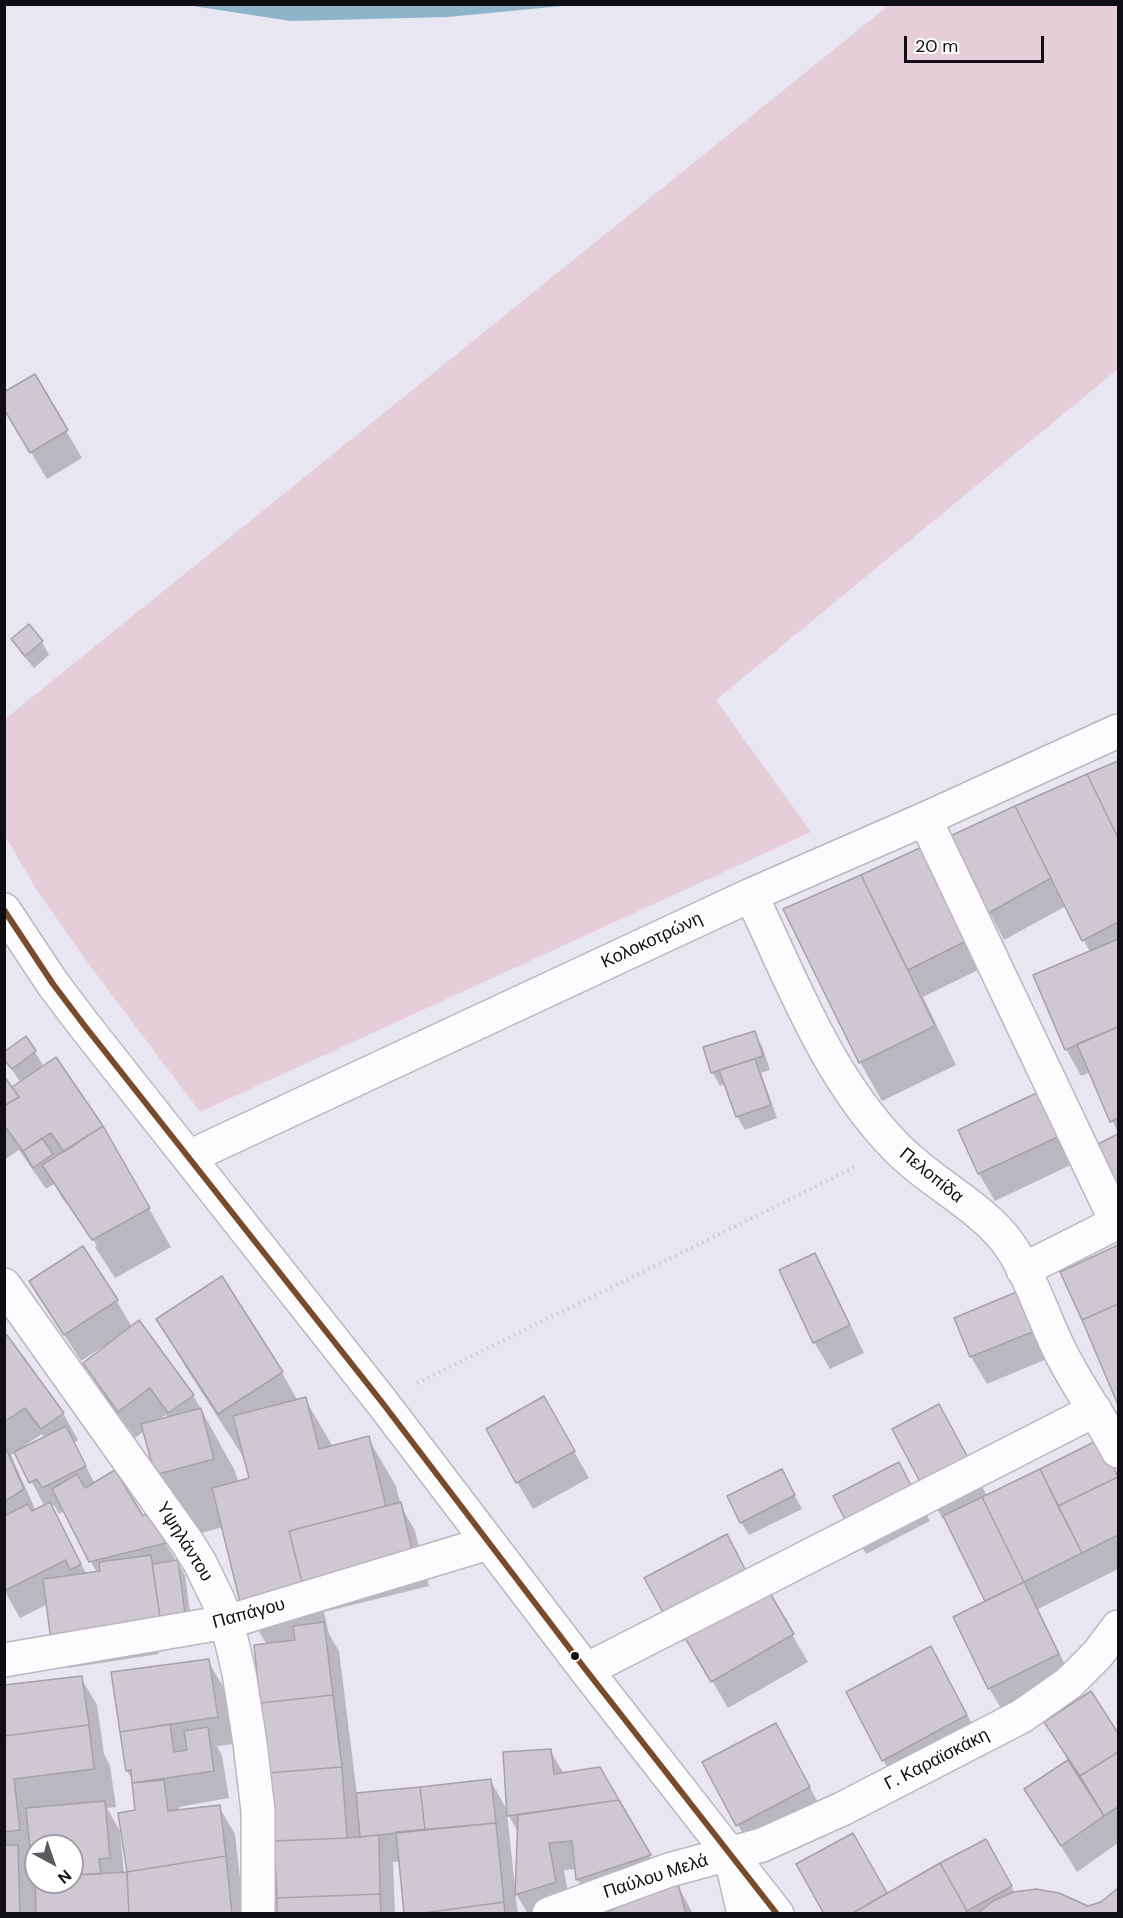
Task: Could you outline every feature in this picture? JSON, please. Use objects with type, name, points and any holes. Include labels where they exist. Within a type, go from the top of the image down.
[{"type":"street","name":"Κολοκοτρώνη","points":[[189,1157],[751,895],[1119,731]]},
{"type":"street","points":[[925,819],[1118,1222],[1023,1270]]},
{"type":"street","name":"Πελοπίδα","points":[[751,895],[822,1044],[842,1078],[895,1147],[1001,1234],[1010,1245],[1060,1352],[1119,1451]]},
{"type":"street","points":[[5,913],[84,1025],[381,1401],[586,1670],[777,1914]]},
{"type":"street","name":"Υψηλάντου","points":[[4,1285],[191,1549],[200,1563],[227,1622],[244,1708],[258,1811],[258,1914]]},
{"type":"street","points":[[586,1670],[1095,1410]]},
{"type":"street","name":"Παπάγου","points":[[4,1660],[227,1622],[488,1543]]},
{"type":"street","name":"Γ. Καραϊσκάκη","points":[[730,1854],[762,1845],[842,1809],[1022,1716],[1069,1683],[1098,1654],[1119,1627]]},
{"type":"street","points":[[730,1854],[744,1914]]},
{"type":"street","name":"Παύλου Μελά","points":[[549,1914],[653,1875],[730,1854]]},
{"type":"path","points":[[381,1401],[895,1147]]},
{"type":"shaded area","points":[[889,5],[1118,5],[1118,369],[716,700],[811,832],[200,1112],[38,892],[5,836],[5,719]]},
{"type":"water","points":[[186,5],[572,5],[448,17],[291,21]]},
{"type":"building","points":[[35,374],[68,430],[30,453],[4,409],[4,392]]},
{"type":"building","points":[[29,624],[43,641],[25,656],[11,639]]},
{"type":"building","points":[[1118,761],[1118,838],[1087,774]]},
{"type":"building","points":[[1087,774],[1118,838],[1118,922],[1082,941],[1015,806]]},
{"type":"building","points":[[1015,806],[1051,878],[987,914],[948,837]]},
{"type":"building","points":[[924,846],[968,940],[908,970],[861,875]]},
{"type":"building","points":[[861,875],[935,1026],[859,1063],[783,909]]},
{"type":"building","points":[[1118,939],[1118,1027],[1065,1050],[1033,975]]},
{"type":"building","points":[[1118,1027],[1118,1118],[1110,1122],[1077,1044]]},
{"type":"building","points":[[755,1031],[763,1056],[711,1073],[703,1047]]},
{"type":"building","points":[[26,1036],[36,1051],[12,1069],[4,1060],[4,1052]]},
{"type":"building","points":[[56,1057],[103,1126],[64,1152],[51,1133],[23,1151],[4,1125],[4,1106],[19,1097],[12,1087]]},
{"type":"building","points":[[755,1059],[771,1105],[736,1117],[719,1070]]},
{"type":"building","points":[[4,1076],[19,1097],[4,1106]]},
{"type":"building","points":[[1043,1090],[1064,1134],[978,1174],[958,1130]]},
{"type":"building","points":[[103,1126],[150,1208],[92,1240],[42,1165]]},
{"type":"building","points":[[1118,1134],[1118,1200],[1094,1146]]},
{"type":"building","points":[[42,1138],[53,1154],[33,1168],[23,1151]]},
{"type":"building","points":[[1118,1245],[1118,1304],[1082,1320],[1060,1272]]},
{"type":"building","points":[[83,1246],[118,1300],[64,1335],[29,1281]]},
{"type":"building","points":[[815,1253],[850,1325],[813,1343],[779,1270]]},
{"type":"building","points":[[222,1276],[283,1372],[218,1414],[156,1319]]},
{"type":"building","points":[[1019,1291],[1035,1331],[970,1357],[954,1318]]},
{"type":"building","points":[[1118,1304],[1118,1405],[1082,1320]]},
{"type":"building","points":[[139,1320],[194,1395],[168,1413],[150,1388],[118,1412],[83,1363]]},
{"type":"building","points":[[7,1335],[64,1413],[41,1429],[25,1408],[4,1422],[4,1337]]},
{"type":"building","points":[[544,1396],[575,1451],[516,1483],[486,1429]]},
{"type":"building","points":[[306,1397],[319,1449],[369,1436],[386,1506],[289,1531],[303,1586],[240,1602],[212,1488],[249,1478],[233,1416]]},
{"type":"building","points":[[939,1404],[973,1467],[926,1493],[892,1429]]},
{"type":"building","points":[[201,1408],[214,1459],[155,1475],[141,1424]]},
{"type":"building","points":[[66,1426],[86,1466],[42,1488],[37,1479],[29,1483],[14,1452]]},
{"type":"building","points":[[1100,1439],[1118,1477],[1058,1506],[1040,1469]]},
{"type":"building","points":[[4,1444],[24,1489],[4,1502]]},
{"type":"building","points":[[899,1462],[915,1493],[849,1527],[833,1496]]},
{"type":"building","points":[[782,1469],[795,1495],[740,1523],[727,1496]]},
{"type":"building","points":[[1040,1469],[1082,1553],[1024,1582],[982,1497]]},
{"type":"building","points":[[115,1470],[143,1516],[149,1512],[166,1543],[89,1562],[52,1489],[77,1474],[85,1488]]},
{"type":"building","points":[[1118,1477],[1118,1535],[1082,1553],[1058,1506]]},
{"type":"building","points":[[982,1497],[1024,1582],[985,1601],[943,1516]]},
{"type":"building","points":[[50,1502],[81,1564],[70,1570],[66,1560],[4,1591],[4,1516],[28,1504],[32,1511]]},
{"type":"building","points":[[401,1502],[414,1559],[303,1586],[289,1531]]},
{"type":"building","points":[[727,1534],[747,1573],[665,1616],[644,1578]]},
{"type":"building","points":[[151,1555],[160,1617],[51,1641],[43,1579],[100,1571],[99,1562]]},
{"type":"building","points":[[178,1560],[185,1614],[160,1617],[152,1564]]},
{"type":"building","points":[[1024,1582],[1059,1654],[988,1689],[953,1617]]},
{"type":"building","points":[[764,1583],[794,1634],[711,1682],[681,1631]]},
{"type":"building","points":[[324,1622],[333,1695],[260,1703],[254,1645],[295,1640],[293,1626]]},
{"type":"building","points":[[931,1646],[967,1715],[882,1761],[846,1692]]},
{"type":"building","points":[[209,1659],[218,1717],[120,1732],[111,1672]]},
{"type":"building","points":[[82,1676],[89,1725],[4,1736],[4,1685]]},
{"type":"building","points":[[1091,1691],[1118,1733],[1118,1752],[1080,1776],[1044,1722]]},
{"type":"building","points":[[333,1695],[342,1767],[268,1773],[260,1703]]},
{"type":"building","points":[[776,1723],[810,1787],[736,1826],[702,1762]]},
{"type":"building","points":[[170,1724],[174,1752],[187,1750],[184,1731],[208,1727],[214,1771],[132,1783],[131,1770],[126,1771],[120,1732]]},
{"type":"building","points":[[89,1725],[94,1769],[14,1779],[20,1830],[4,1832],[4,1736]]},
{"type":"building","points":[[551,1749],[554,1774],[600,1767],[619,1800],[507,1816],[503,1752]]},
{"type":"building","points":[[1118,1752],[1118,1807],[1104,1816],[1080,1776]]},
{"type":"building","points":[[1068,1760],[1104,1816],[1061,1846],[1024,1789]]},
{"type":"building","points":[[342,1767],[347,1838],[274,1841],[268,1773]]},
{"type":"building","points":[[491,1779],[496,1823],[425,1830],[420,1787]]},
{"type":"building","points":[[164,1780],[168,1811],[220,1805],[226,1856],[127,1872],[118,1813],[135,1810],[132,1783]]},
{"type":"building","points":[[420,1787],[425,1830],[360,1837],[356,1793]]},
{"type":"building","points":[[619,1800],[651,1855],[576,1880],[572,1841],[549,1843],[556,1882],[515,1895],[518,1815]]},
{"type":"building","points":[[105,1801],[110,1858],[99,1859],[101,1874],[84,1875],[84,1834],[29,1834],[26,1808]]},
{"type":"building","points":[[496,1823],[504,1902],[423,1913],[404,1913],[396,1832]]},
{"type":"building","points":[[853,1833],[887,1893],[851,1914],[824,1914],[796,1864]]},
{"type":"building","points":[[379,1835],[380,1894],[277,1898],[274,1841]]},
{"type":"building","points":[[986,1839],[1012,1886],[967,1911],[940,1863]]},
{"type":"building","points":[[4,1845],[18,1845],[20,1914],[4,1914]]},
{"type":"building","points":[[226,1856],[232,1914],[129,1914],[127,1872]]},
{"type":"building","points":[[940,1863],[967,1911],[963,1914],[851,1914]]},
{"type":"building","points":[[127,1872],[129,1914],[36,1914],[35,1894],[84,1894],[84,1874]]},
{"type":"building","points":[[677,1880],[686,1914],[603,1914]]},
{"type":"building","points":[[1118,1888],[1118,1914],[977,1914],[993,1901],[1014,1892],[1036,1889],[1059,1893],[1088,1906],[1101,1902]]},
{"type":"building","points":[[380,1894],[381,1914],[277,1914],[277,1898]]},
{"type":"building","points":[[504,1902],[505,1914],[423,1913]]},
{"type":"transit line","points":[[4,910],[53,984],[84,1025],[381,1401],[586,1670],[777,1914]]}]
